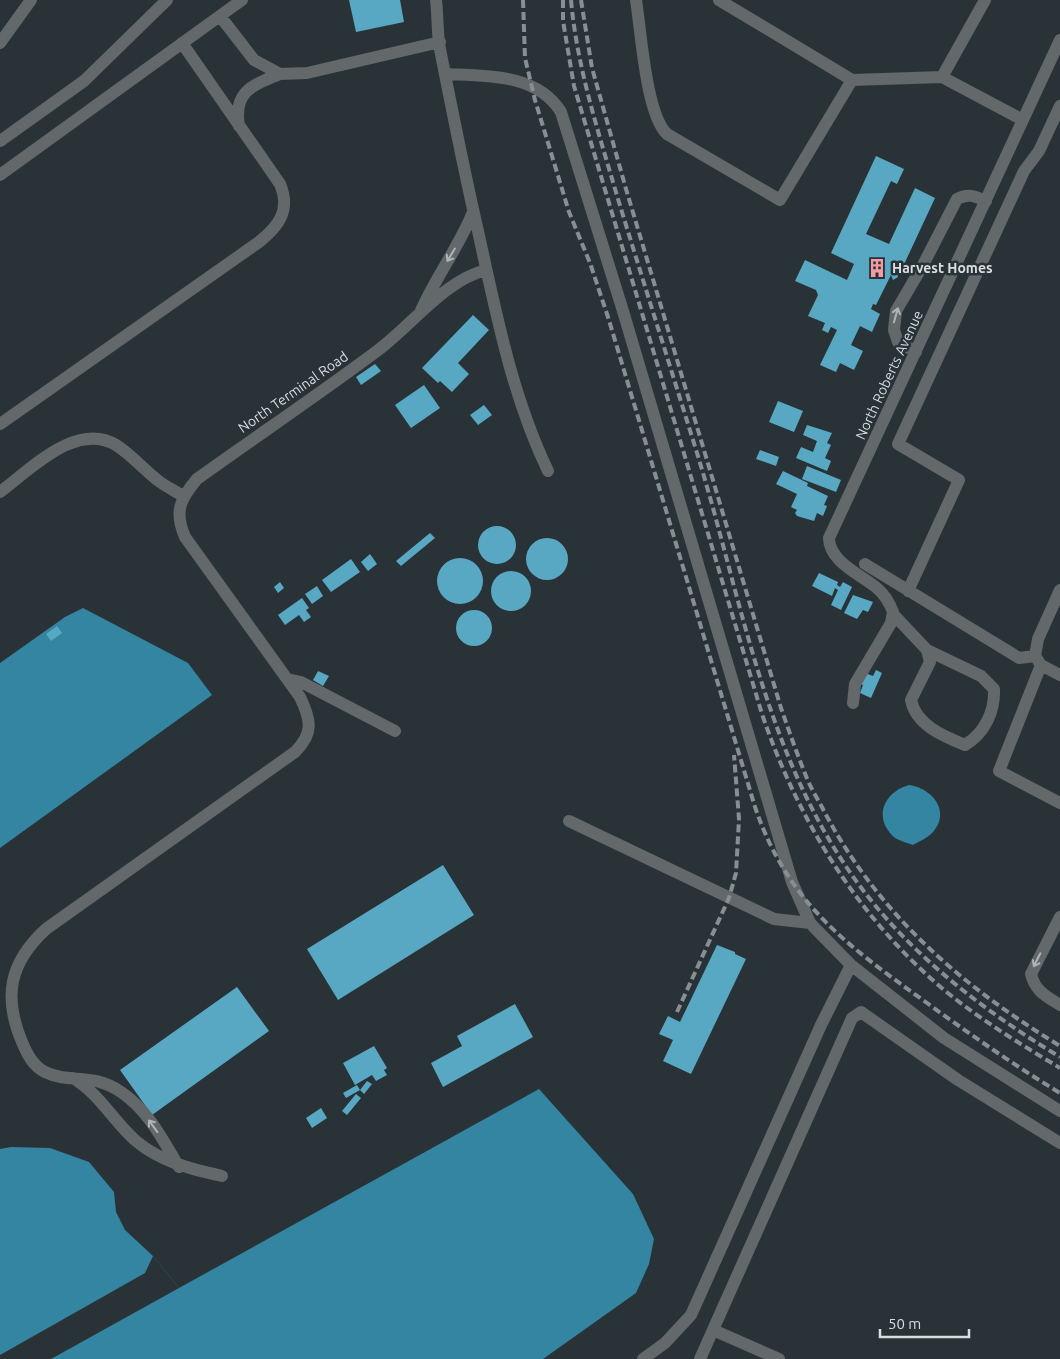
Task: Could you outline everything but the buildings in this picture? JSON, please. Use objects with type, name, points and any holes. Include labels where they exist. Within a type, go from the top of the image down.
[{"type":"street","points":[[0,43],[31,0]]},
{"type":"street","points":[[0,141],[84,81],[167,0]]},
{"type":"street","points":[[0,175],[242,0]]},
{"type":"street","points":[[436,0],[444,74],[486,270],[514,386],[526,421],[548,472]]},
{"type":"street","points":[[636,0],[653,111],[661,128],[667,134],[780,200],[852,80]]},
{"type":"street","points":[[719,0],[852,80],[942,77],[1023,120]]},
{"type":"street","points":[[942,77],[985,0]]},
{"type":"street","points":[[220,16],[254,60],[280,74]]},
{"type":"street","name":"North Roberts Avenue","points":[[927,650],[894,615],[880,591],[832,552],[829,538],[1060,40]]},
{"type":"street","points":[[239,126],[238,105],[246,91],[280,74],[307,73],[440,42]]},
{"type":"street","points":[[0,424],[259,242],[281,222],[285,205],[280,184],[182,43]]},
{"type":"street","points":[[444,74],[484,76],[526,83],[548,95],[561,112],[623,311],[792,882],[810,923],[852,965],[944,1038],[1060,1111]]},
{"type":"street","points":[[908,591],[960,480],[898,444],[1024,171],[1039,151],[1060,106]]},
{"type":"street","points":[[916,352],[905,347],[896,337],[894,325],[896,311],[924,265],[957,199],[972,195],[986,201]]},
{"type":"street","name":"North Terminal Road","points":[[420,313],[426,297],[466,231],[473,212]]},
{"type":"street","name":"North Terminal Road","points":[[183,496],[197,479],[378,351],[407,327],[420,313],[460,281],[486,270]]},
{"type":"street","points":[[0,492],[59,448],[78,439],[96,437],[116,445],[161,483],[183,496],[179,509],[180,525],[185,537],[287,679],[306,710],[310,722],[304,744],[295,752],[46,929],[24,953],[13,978],[11,995],[16,1029],[26,1051],[38,1068],[54,1075],[101,1081],[135,1102],[154,1125],[179,1166]]},
{"type":"street","points":[[864,564],[1019,658],[1038,661],[1060,675]]},
{"type":"street","points":[[1060,590],[1038,639],[1038,661],[999,771],[1060,803]]},
{"type":"street","points":[[852,702],[855,684],[894,615]]},
{"type":"street","points":[[927,650],[982,676],[994,689],[994,704],[978,737],[965,745],[927,725],[913,711],[910,700],[930,662],[927,650]]},
{"type":"street","points":[[287,679],[301,682],[395,732]]},
{"type":"street","points":[[570,821],[774,918],[810,923]]},
{"type":"street","points":[[1060,917],[1031,974],[1037,989],[1060,1005]]},
{"type":"street","points":[[643,1359],[665,1343],[691,1314],[820,1025],[852,965]]},
{"type":"street","points":[[700,1359],[852,1018],[861,1012],[958,1080],[1060,1143]]},
{"type":"street","points":[[71,1077],[87,1086],[136,1141],[179,1166],[222,1176]]},
{"type":"street","points":[[713,1330],[779,1359]]},
{"type":"water","points":[[83,608],[188,663],[212,695],[0,848],[0,663],[65,617]]},
{"type":"water","points":[[909,785],[925,791],[931,796],[936,802],[940,816],[938,824],[931,834],[913,845],[895,838],[884,822],[883,814],[884,807],[893,793]]},
{"type":"water","points":[[539,1089],[633,1194],[654,1239],[649,1264],[636,1293],[543,1359],[0,1359],[0,1149],[11,1147],[50,1148],[89,1162],[114,1192],[116,1212],[125,1230],[153,1256],[179,1288]]},
{"type":"pier","points":[[153,1256],[179,1288],[51,1359],[0,1359],[0,1355],[145,1273]]},
{"type":"railway","points":[[523,0],[525,58],[535,100],[569,212],[590,263],[608,317],[755,807],[769,841],[785,871],[803,897],[847,942],[871,962],[960,1027],[1060,1093]]},
{"type":"railway","points":[[563,0],[563,21],[574,86],[762,714],[794,793],[836,867],[860,902],[887,935],[949,994],[1017,1042],[1060,1068]]},
{"type":"railway","points":[[571,0],[578,51],[596,125],[712,503],[754,657],[788,757],[810,805],[836,851],[858,883],[908,941],[935,967],[995,1015],[1060,1057]]},
{"type":"railway","points":[[581,0],[592,68],[626,189],[781,708],[808,781],[847,850],[871,884],[926,946],[990,999],[1060,1046]]},
{"type":"railway","points":[[677,1012],[729,898],[736,873],[739,819],[734,755]]},
{"type":"place","name":"Harvest Homes","points":[[877,268]]}]
